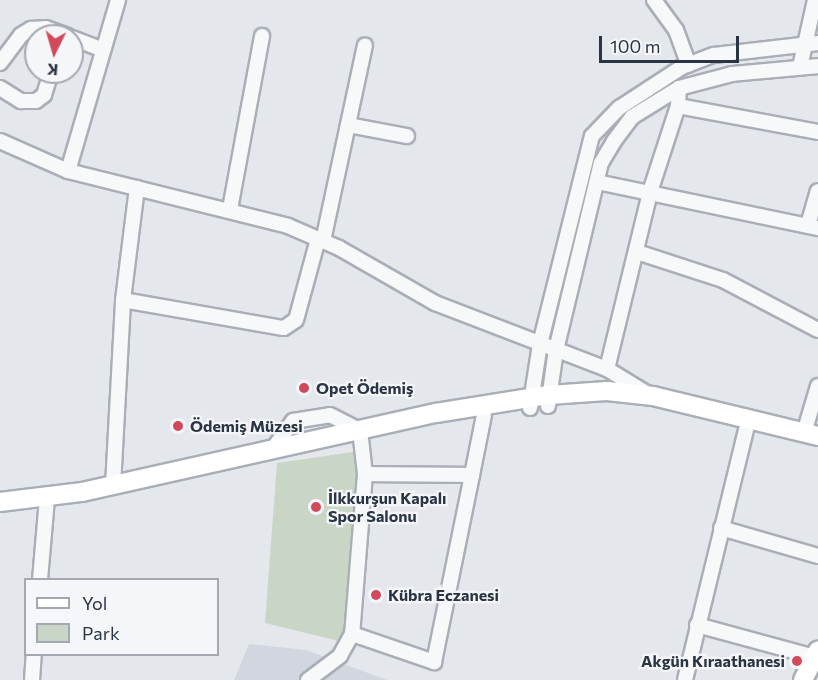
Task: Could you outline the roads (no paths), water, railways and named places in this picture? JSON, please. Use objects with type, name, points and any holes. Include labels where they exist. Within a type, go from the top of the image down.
[{"type":"main road","points":[[0,502],[46,498],[113,486],[421,418],[607,391],[653,396],[811,434]]},
{"type":"main road","points":[[421,418],[440,421],[484,415],[540,401],[648,406],[818,447]]},
{"type":"main road","points":[[803,680],[816,654]]},
{"type":"street","points":[[68,171],[118,0]]},
{"type":"street","points":[[655,0],[676,30],[689,65]]},
{"type":"street","points":[[800,68],[812,44],[815,0]]},
{"type":"street","points":[[0,63],[24,33]]},
{"type":"street","points":[[230,210],[262,36]]},
{"type":"street","points":[[84,43],[103,50]]},
{"type":"street","points":[[540,401],[540,344],[592,136],[619,108],[689,65],[714,55],[812,44]]},
{"type":"street","points":[[123,300],[284,328],[296,320],[320,240],[365,45]]},
{"type":"street","points":[[540,401],[556,350],[597,182],[609,148],[632,117],[679,88],[732,74],[818,66]]},
{"type":"street","points":[[0,88],[21,101],[36,101],[44,95],[47,84]]},
{"type":"street","points":[[607,369],[650,192],[678,106],[679,88]]},
{"type":"street","points":[[678,106],[818,132]]},
{"type":"street","points":[[348,125],[407,136]]},
{"type":"street","points":[[0,141],[68,171],[230,210],[320,240],[435,303],[607,369],[653,396]]},
{"type":"street","points":[[597,182],[813,226],[818,192]]},
{"type":"street","points":[[113,486],[123,300],[137,188]]},
{"type":"street","points":[[637,252],[723,280],[818,330]]},
{"type":"street","points":[[811,434],[818,386]]},
{"type":"street","points":[[352,634],[434,662],[484,415]]},
{"type":"street","points":[[685,680],[746,429]]},
{"type":"street","points":[[308,680],[340,656],[352,634],[365,474],[360,430]]},
{"type":"street","points":[[365,474],[472,475]]},
{"type":"street","points":[[40,578],[46,498]]},
{"type":"street","points":[[721,528],[818,556]]},
{"type":"street","points":[[697,625],[816,654]]},
{"type":"street","points":[[32,680],[34,656]]},
{"type":"place","name":"Opet Ödemiş","points":[[304,388]]},
{"type":"place","name":"Ödemiş Müzesi","points":[[178,426]]},
{"type":"place","name":"İlkkurşun Kapalı Spor Salonu","points":[[316,507]]},
{"type":"place","name":"Kübra Eczanesi","points":[[376,595]]},
{"type":"place","name":"Akgün Kıraathanesi","points":[[797,661]]}]
